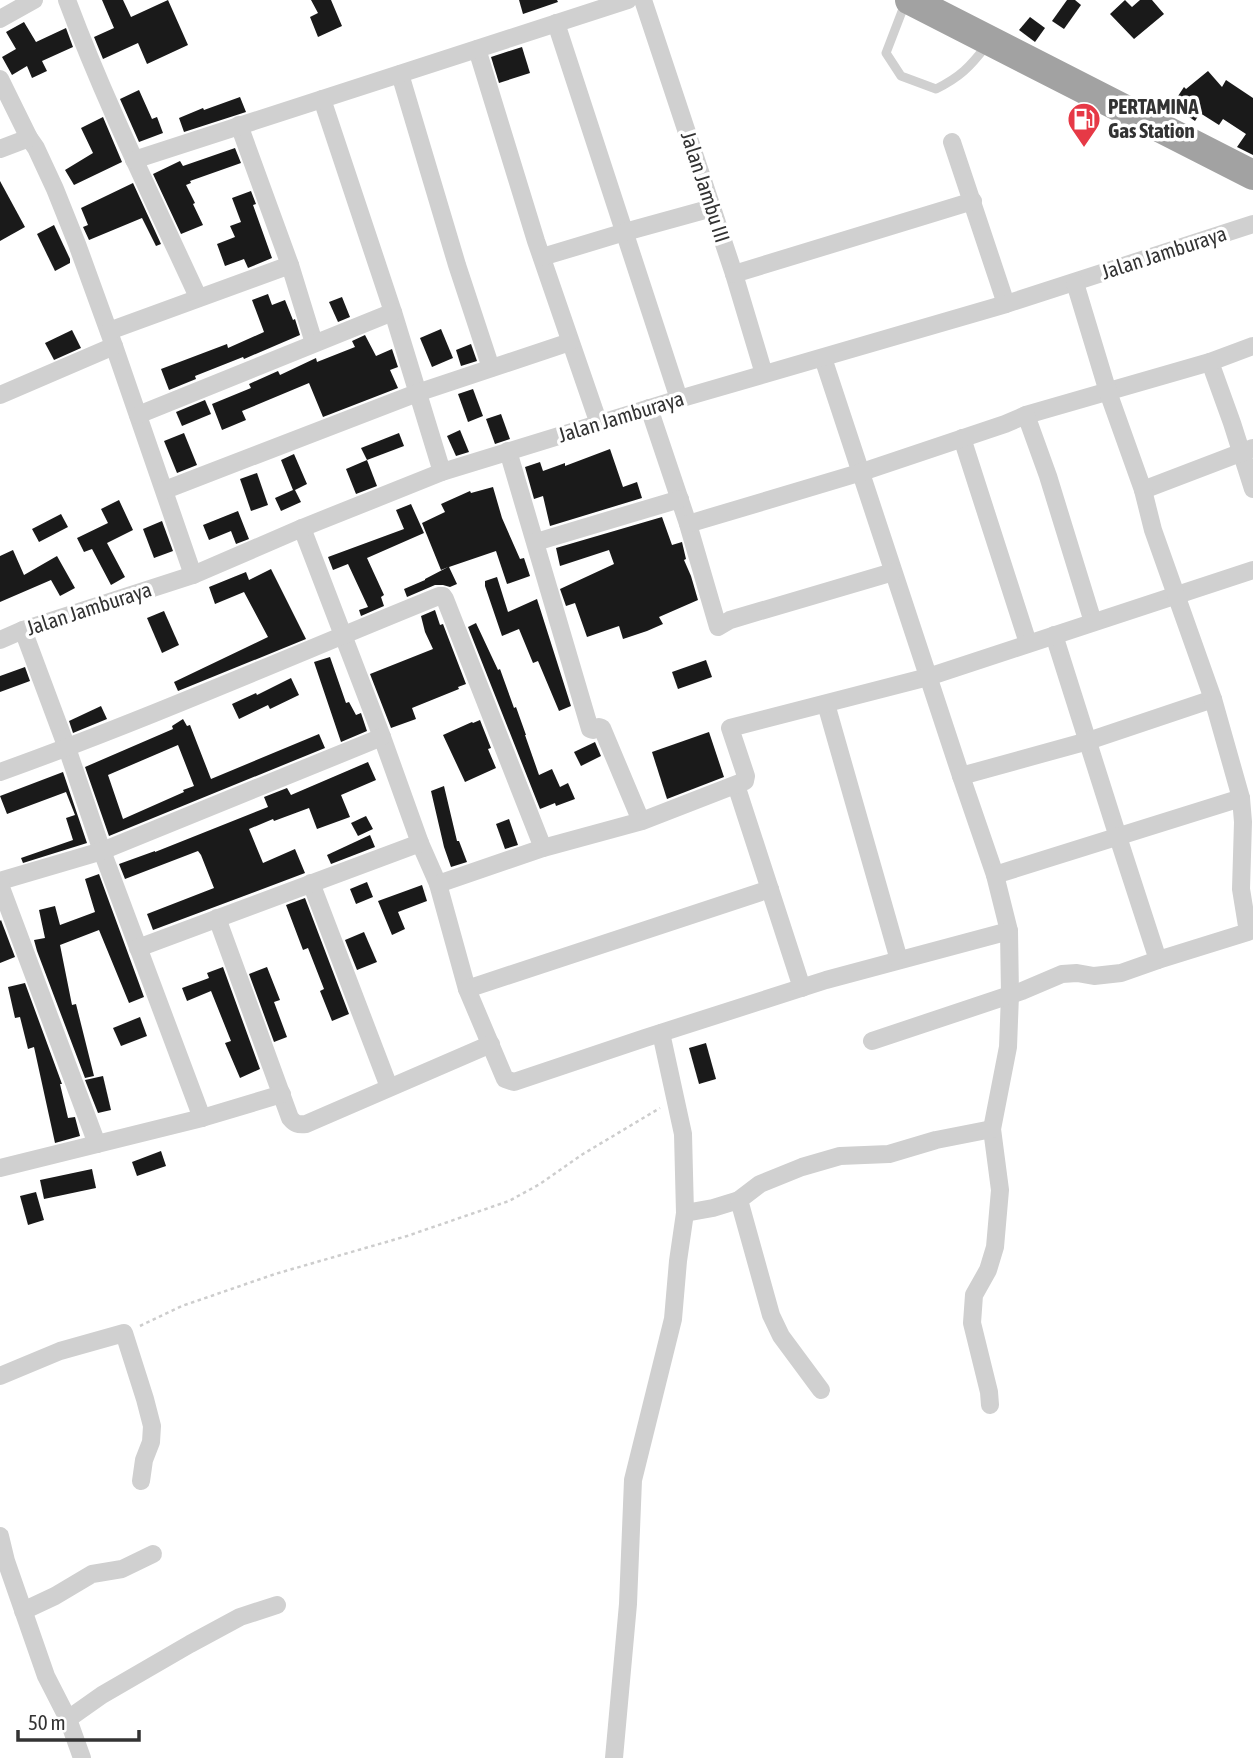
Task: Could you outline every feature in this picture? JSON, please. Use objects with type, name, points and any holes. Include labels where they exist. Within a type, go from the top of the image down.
[{"type":"highway","points":[[908,0],[1253,175]]},
{"type":"street","points":[[0,19],[34,0]]},
{"type":"street","points":[[67,0],[134,160],[198,297]]},
{"type":"street","points":[[134,160],[628,0]]},
{"type":"street","name":"Jalan Jambu III","points":[[643,0],[734,274],[764,374]]},
{"type":"street","points":[[556,23],[679,399]]},
{"type":"street","points":[[477,49],[542,257],[599,424]]},
{"type":"street","points":[[400,74],[491,368]]},
{"type":"street","points":[[0,79],[55,190],[112,339],[193,575]]},
{"type":"street","points":[[322,100],[393,312],[442,472]]},
{"type":"street","points":[[239,125],[290,265],[314,343]]},
{"type":"street","points":[[0,149],[29,138]]},
{"type":"street","points":[[952,142],[1006,304]]},
{"type":"street","points":[[734,274],[973,201]]},
{"type":"street","points":[[542,257],[712,208]]},
{"type":"street","name":"Jalan Jamburaya","points":[[0,640],[23,630],[193,575],[302,527],[442,472],[679,399],[1075,283],[1253,224]]},
{"type":"street","points":[[0,395],[198,297],[290,265]]},
{"type":"street","points":[[872,1041],[1010,995],[1062,974],[1094,976],[1121,973],[1250,932],[1241,889],[1241,798],[1213,699],[1153,530],[1143,490],[1108,392],[1075,283]]},
{"type":"street","points":[[138,415],[393,312]]},
{"type":"street","points":[[165,490],[417,393],[570,342]]},
{"type":"street","points":[[688,524],[862,472],[1026,415],[1210,362],[1253,346]]},
{"type":"street","points":[[823,358],[995,875],[1009,931],[1008,1047],[992,1129],[1000,1190],[995,1247],[988,1269],[974,1295],[972,1323],[990,1405]]},
{"type":"street","points":[[1210,362],[1247,450],[1253,489]]},
{"type":"street","points":[[649,408],[688,524],[718,627],[730,621],[893,572]]},
{"type":"street","points":[[1026,415],[1093,622]]},
{"type":"street","points":[[962,438],[1027,643]]},
{"type":"street","points":[[1143,490],[1247,450]]},
{"type":"street","points":[[508,452],[590,729],[603,728],[641,821]]},
{"type":"street","points":[[536,542],[680,499]]},
{"type":"street","points":[[302,527],[438,884],[467,989],[505,1079],[514,1082],[802,988],[1009,931]]},
{"type":"street","points":[[438,884],[543,848],[641,821],[745,781],[746,776],[730,728],[928,677],[1253,570]]},
{"type":"street","points":[[0,772],[67,748],[443,596],[543,848]]},
{"type":"street","points":[[23,630],[202,1118]]},
{"type":"street","points":[[1054,635],[1158,960]]},
{"type":"street","points":[[961,776],[1088,741],[1213,699]]},
{"type":"street","points":[[826,704],[899,960]]},
{"type":"street","points":[[97,1144],[0,883],[102,851],[382,737]]},
{"type":"street","points":[[736,785],[802,988]]},
{"type":"street","points":[[995,875],[1241,798]]},
{"type":"street","points":[[138,948],[420,842]]},
{"type":"street","points":[[311,883],[389,1087]]},
{"type":"street","points":[[467,989],[770,890]]},
{"type":"street","points":[[217,918],[290,1118],[298,1125],[306,1124],[491,1044]]},
{"type":"street","points":[[614,1758],[628,1604],[633,1480],[673,1319],[685,1213],[683,1134],[660,1033]]},
{"type":"street","points":[[0,1168],[202,1118],[282,1094]]},
{"type":"street","points":[[685,1213],[739,1200],[760,1184],[802,1167],[840,1156],[889,1154],[936,1140],[992,1129]]},
{"type":"street","points":[[739,1200],[771,1315],[781,1336],[821,1390]]},
{"type":"street","points":[[0,1377],[60,1352],[124,1333],[152,1426],[151,1442],[144,1460],[141,1481]]},
{"type":"street","points":[[0,1536],[6,1561],[46,1676],[68,1719],[82,1758]]},
{"type":"street","points":[[23,1611],[92,1574],[122,1569],[153,1553]]},
{"type":"street","points":[[68,1719],[102,1695],[190,1644],[240,1617],[277,1605]]},
{"type":"lane","points":[[908,0],[886,53],[901,76],[936,89],[954,80],[970,67],[989,41]]},
{"type":"path","points":[[124,1333],[182,1306],[275,1274],[407,1236],[509,1201],[675,1100]]},
{"type":"building","points":[[102,0],[123,0],[131,17],[168,0],[188,45],[147,64],[138,43],[103,59],[94,37],[114,28]]},
{"type":"building","points":[[311,0],[331,0],[342,26],[318,37],[310,17],[318,13]]},
{"type":"building","points":[[519,0],[557,0],[558,2],[523,14]]},
{"type":"building","points":[[1067,0],[1075,0],[1081,5],[1064,29],[1052,21]]},
{"type":"building","points":[[1125,0],[1132,7],[1140,0],[1152,0],[1164,14],[1134,39],[1110,14]]},
{"type":"building","points":[[1030,17],[1045,28],[1035,42],[1019,30]]},
{"type":"building","points":[[24,22],[36,42],[66,28],[73,47],[42,61],[47,71],[32,78],[27,66],[12,75],[2,57],[16,49],[6,32]]},
{"type":"building","points":[[522,47],[530,73],[499,83],[491,57]]},
{"type":"building","points":[[1208,71],[1222,87],[1226,80],[1253,98],[1253,155],[1237,147],[1246,134],[1223,119],[1219,125],[1200,113],[1195,121],[1172,105],[1184,87],[1186,89]]},
{"type":"building","points":[[139,90],[152,119],[157,117],[163,133],[139,142],[120,99]]},
{"type":"building","points":[[240,97],[246,112],[184,132],[179,118]]},
{"type":"building","points":[[103,117],[122,162],[74,185],[65,170],[93,153],[81,128]]},
{"type":"building","points":[[235,148],[241,163],[190,181],[191,183],[186,185],[203,225],[181,234],[153,174],[180,161],[183,166]]},
{"type":"building","points":[[0,181],[25,227],[0,241]]},
{"type":"building","points":[[133,183],[161,244],[156,246],[142,218],[89,240],[83,227],[88,225],[81,208]]},
{"type":"building","points":[[251,191],[256,204],[253,205],[272,258],[248,268],[244,259],[225,266],[217,244],[235,237],[230,226],[241,222],[232,198]]},
{"type":"building","points":[[54,225],[70,259],[70,263],[55,271],[37,234]]},
{"type":"building","points":[[268,294],[272,305],[285,300],[300,335],[195,376],[196,379],[169,390],[161,369],[227,344],[228,348],[264,332],[252,300]]},
{"type":"building","points":[[342,297],[350,317],[338,322],[329,302]]},
{"type":"building","points":[[441,329],[453,358],[432,367],[420,338]]},
{"type":"building","points":[[72,330],[81,348],[54,360],[45,343]]},
{"type":"building","points":[[365,335],[376,356],[392,349],[398,367],[390,370],[398,388],[323,417],[309,383],[242,411],[246,420],[222,430],[212,404],[251,388],[249,384],[278,371],[280,375],[316,358],[317,362],[355,347],[352,341]]},
{"type":"building","points":[[471,344],[477,361],[461,366],[456,350]]},
{"type":"building","points":[[473,389],[483,416],[468,422],[458,394]]},
{"type":"building","points":[[205,400],[211,414],[182,426],[176,412]]},
{"type":"building","points":[[501,414],[510,439],[495,444],[486,419]]},
{"type":"building","points":[[460,430],[469,452],[456,456],[447,436]]},
{"type":"building","points":[[184,433],[197,465],[177,473],[164,441]]},
{"type":"building","points":[[399,433],[404,446],[367,460],[361,448]]},
{"type":"building","points":[[610,449],[623,487],[637,482],[642,498],[550,526],[543,496],[534,499],[525,467],[540,462],[543,471],[565,463],[565,466]]},
{"type":"building","points":[[294,454],[307,484],[295,490],[301,502],[281,511],[275,498],[293,490],[281,460]]},
{"type":"building","points":[[367,460],[377,486],[356,494],[346,469]]},
{"type":"building","points":[[257,473],[268,505],[251,511],[240,479]]},
{"type":"building","points":[[493,487],[502,518],[520,559],[524,558],[530,576],[507,584],[496,551],[449,567],[457,584],[450,587],[435,585],[407,597],[404,589],[448,567],[441,570],[422,523],[445,512],[441,504],[470,491],[471,493]]},
{"type":"building","points":[[119,500],[133,530],[107,543],[125,577],[111,585],[92,549],[84,552],[77,538],[108,523],[101,509]]},
{"type":"building","points":[[411,504],[424,533],[367,558],[384,595],[381,597],[384,606],[361,616],[359,610],[368,607],[348,564],[333,570],[328,557],[404,529],[396,510]]},
{"type":"building","points":[[238,511],[249,539],[236,544],[231,531],[209,540],[203,525]]},
{"type":"building","points":[[61,514],[68,527],[39,542],[32,529]]},
{"type":"building","points":[[662,517],[672,545],[682,542],[684,560],[698,600],[659,617],[663,624],[623,639],[619,626],[587,637],[575,603],[566,606],[560,589],[614,564],[609,550],[560,566],[556,548]]},
{"type":"building","points":[[162,521],[173,551],[154,558],[143,529]]},
{"type":"building","points":[[13,550],[24,575],[57,556],[75,588],[60,596],[51,580],[0,602],[0,556]]},
{"type":"building","points":[[271,569],[306,639],[178,691],[174,682],[268,637],[244,592],[215,604],[209,587],[246,572],[249,580]]},
{"type":"building","points":[[497,577],[508,612],[537,599],[571,706],[559,711],[538,661],[533,663],[519,629],[502,636],[485,586],[485,581]]},
{"type":"building","points":[[435,610],[466,684],[412,708],[416,719],[391,728],[370,674],[433,649],[421,616]]},
{"type":"building","points":[[164,611],[179,645],[162,653],[147,618]]},
{"type":"building","points":[[476,623],[498,670],[500,669],[514,708],[516,707],[539,775],[552,769],[560,787],[568,783],[575,799],[540,809],[468,627]]},
{"type":"building","points":[[330,657],[346,703],[349,702],[356,715],[361,713],[367,731],[341,742],[314,662]]},
{"type":"building","points":[[706,660],[712,677],[678,689],[672,672]]},
{"type":"building","points":[[25,667],[30,681],[0,692],[0,676]]},
{"type":"building","points":[[291,678],[299,695],[270,709],[268,705],[239,719],[232,704]]},
{"type":"building","points":[[101,706],[107,719],[73,733],[69,721]]},
{"type":"building","points":[[183,719],[187,726],[190,725],[211,779],[319,734],[325,748],[109,836],[85,767],[173,729],[172,726]],"holes":[[[178,745],[194,786],[123,819],[108,775]]]},
{"type":"building","points":[[480,720],[496,768],[465,782],[443,735]]},
{"type":"building","points":[[709,732],[724,777],[667,799],[652,752]]},
{"type":"building","points":[[595,742],[601,756],[581,766],[574,752]]},
{"type":"building","points":[[368,762],[376,780],[341,795],[350,817],[317,829],[309,808],[249,829],[263,863],[295,849],[305,873],[153,930],[147,914],[214,888],[201,855],[198,851],[125,879],[119,864],[268,807],[264,797],[287,788],[291,795]]},
{"type":"building","points":[[63,772],[87,843],[23,863],[21,858],[73,840],[66,818],[75,815],[66,792],[7,814],[0,796]]},
{"type":"building","points":[[444,786],[457,841],[467,862],[451,867],[431,791]]},
{"type":"building","points":[[366,816],[373,829],[358,836],[351,823]]},
{"type":"building","points":[[509,819],[518,845],[505,849],[496,824]]},
{"type":"building","points":[[370,835],[375,847],[331,864],[327,855]]},
{"type":"building","points":[[99,874],[144,997],[129,1003],[99,930],[60,945],[72,1005],[76,1004],[94,1076],[85,1078],[34,940],[45,938],[39,910],[55,906],[60,925],[95,912],[85,879]]},
{"type":"building","points":[[367,882],[373,897],[356,904],[350,889]]},
{"type":"building","points":[[422,885],[427,901],[398,912],[405,929],[392,935],[378,901]]},
{"type":"building","points":[[305,898],[349,1014],[332,1021],[320,991],[324,989],[308,948],[303,950],[286,905]]},
{"type":"building","points":[[0,921],[15,957],[0,963]]},
{"type":"building","points":[[364,932],[377,962],[357,970],[345,940]]},
{"type":"building","points":[[223,967],[260,1069],[240,1078],[225,1043],[231,1041],[211,991],[187,1001],[182,988],[209,978],[207,973]]},
{"type":"building","points":[[267,967],[280,1000],[274,1002],[287,1037],[274,1042],[249,974]]},
{"type":"building","points":[[25,983],[62,1084],[68,1118],[75,1117],[80,1136],[55,1143],[34,1047],[28,1049],[20,1017],[15,1018],[8,987]]},
{"type":"building","points":[[140,1017],[147,1036],[121,1046],[113,1028]]},
{"type":"building","points":[[706,1043],[716,1079],[699,1084],[689,1048]]},
{"type":"building","points":[[103,1076],[111,1110],[98,1113],[85,1080]]},
{"type":"building","points":[[161,1151],[166,1166],[137,1176],[132,1162]]},
{"type":"building","points":[[92,1169],[96,1188],[44,1199],[40,1180]]},
{"type":"building","points":[[36,1192],[44,1220],[28,1225],[20,1196]]},
{"type":"place","name":"PERTAMINA Gas Station","points":[[1084,149]]}]
